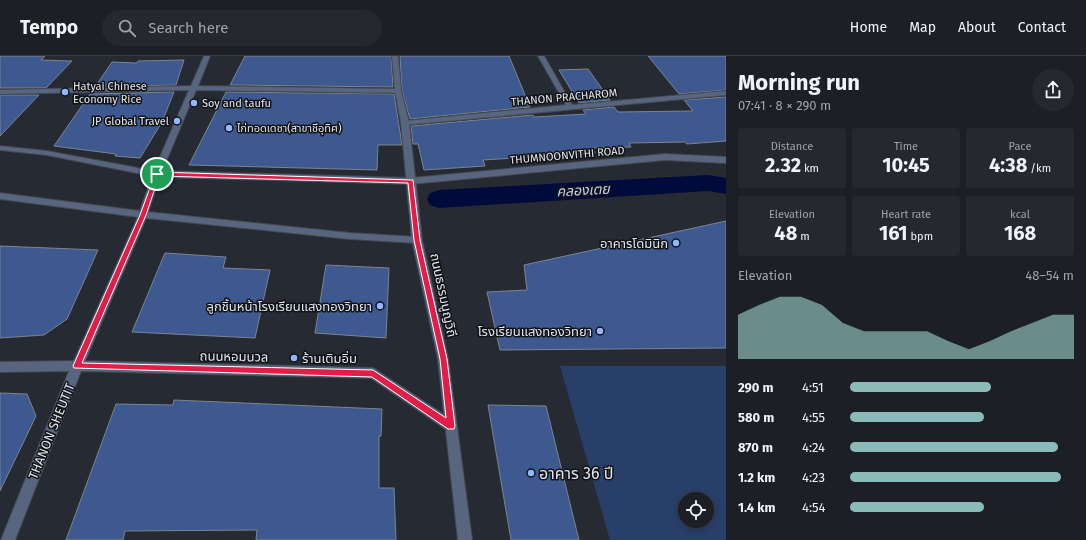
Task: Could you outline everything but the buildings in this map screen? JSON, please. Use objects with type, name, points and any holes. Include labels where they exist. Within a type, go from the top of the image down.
[{"type":"street","name":"THANON SHEUTIT","points":[[8,540],[77,366],[143,214],[157,174],[207,56]]},
{"type":"street","name":"ถนนธรรมนูญวิถี","points":[[395,56],[398,92],[405,123],[417,240],[443,359],[465,540]]},
{"type":"street","points":[[541,56],[570,106]]},
{"type":"street","points":[[0,92],[194,88],[398,92]]},
{"type":"street","name":"THANON PRACHAROM","points":[[405,123],[570,106],[726,94]]},
{"type":"street","name":"THUMNOONVITHI ROAD","points":[[0,148],[48,153],[157,174],[411,181],[665,157],[726,160]]},
{"type":"street","points":[[0,196],[143,214],[350,236],[417,240]]},
{"type":"street","name":"ถนนหอมนวล","points":[[0,366],[77,366],[373,373],[451,426]]},
{"type":"shaded area","points":[[560,366],[726,366],[726,540],[610,540]]},
{"type":"waterway","name":"คลองเตย","points":[[439,199],[708,183],[726,186]]},
{"type":"place","name":"Hatyai Chinese Economy Rice","points":[[65,92]]},
{"type":"place","name":"Soy and taufu","points":[[194,103]]},
{"type":"place","name":"JP Global Travel","points":[[177,121]]},
{"type":"place","name":"ไก่ทอดเดชา(สาขาชีอุทิศ)","points":[[229,128]]},
{"type":"place","name":"อาคารโดมินิก","points":[[676,243]]},
{"type":"place","name":"ลูกชิ้นหน้าโรงเรียนแสงทองวิทยา","points":[[380,306]]},
{"type":"place","name":"โรงเรียนแสงทองวิทยา","points":[[600,331]]},
{"type":"place","name":"ร้านเติมอิ่ม","points":[[294,358]]},
{"type":"place","name":"อาคาร 36 ปี","points":[[531,473]]},
{"type":"route","points":[[157,174],[411,181],[417,240],[443,359],[451,426],[373,373],[77,366],[143,215],[157,174]]}]
